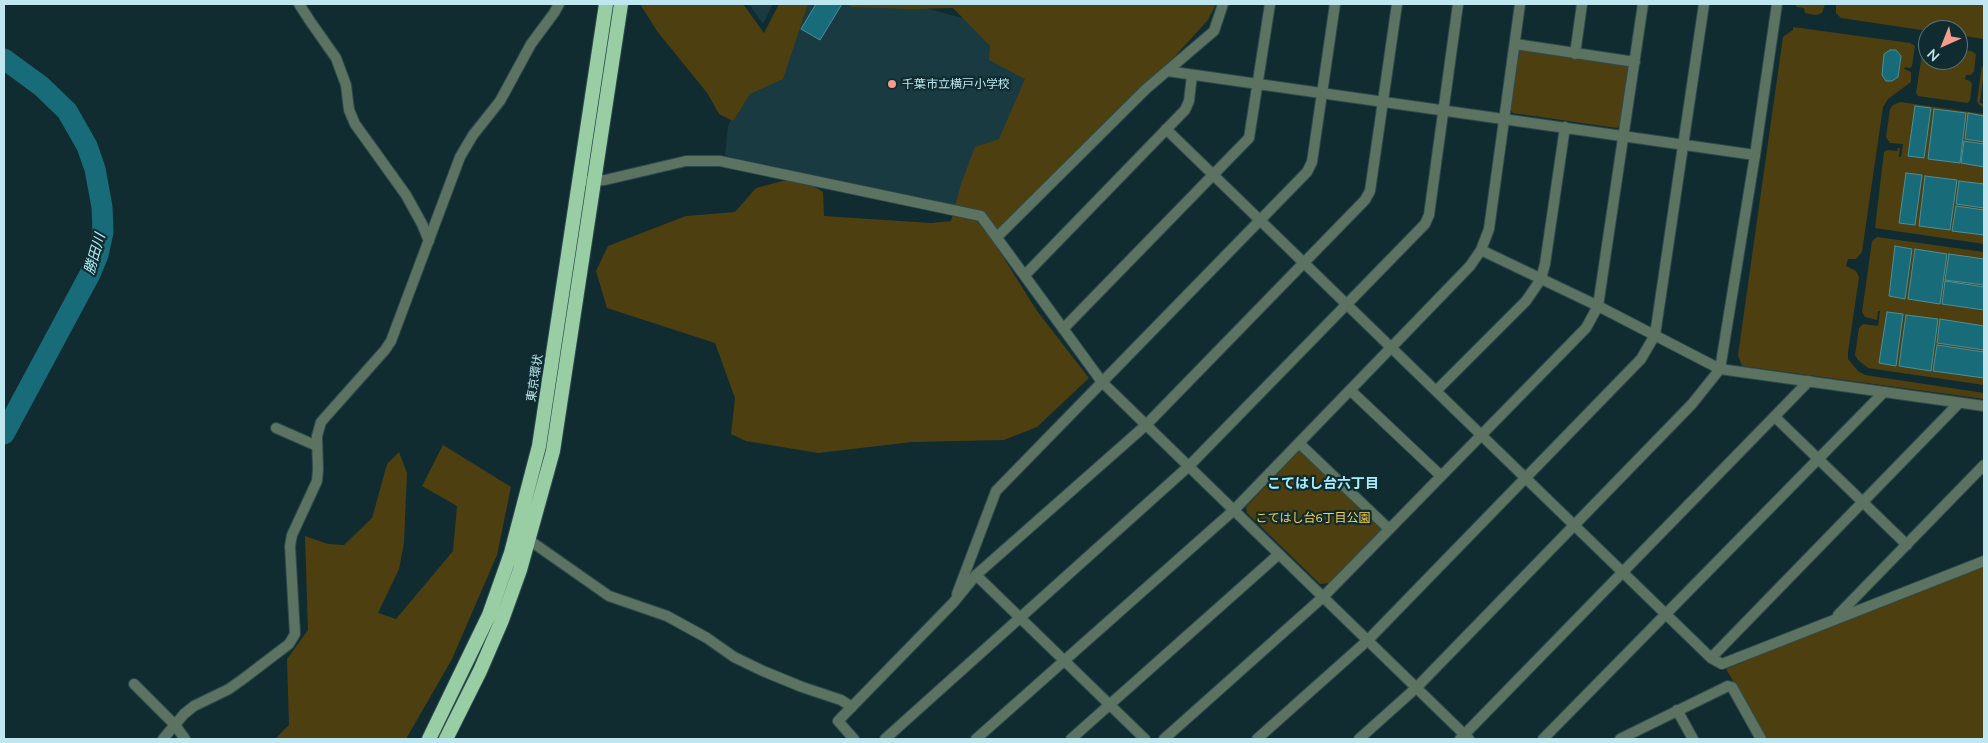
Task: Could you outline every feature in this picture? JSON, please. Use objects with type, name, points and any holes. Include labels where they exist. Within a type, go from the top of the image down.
[{"type":"highway","name":"東京環状","points":[[429,739],[489,615],[511,553],[539,446],[606,4]]},
{"type":"highway","points":[[446,739],[491,646],[520,570],[553,451],[621,4]]},
{"type":"street","points":[[299,4],[336,58],[346,85],[348,110],[354,124],[406,195],[429,241]]},
{"type":"street","points":[[163,739],[175,724],[194,706],[229,689],[289,644],[295,634],[290,546],[292,535],[317,481],[317,436],[321,422],[391,341],[460,157],[473,135],[500,101],[531,44],[559,4]]},
{"type":"street","points":[[997,237],[1146,89],[1214,31],[1223,4]]},
{"type":"street","points":[[1063,329],[1249,138],[1270,4]]},
{"type":"street","points":[[953,603],[996,491],[1307,172],[1312,162],[1335,4]]},
{"type":"street","points":[[854,739],[838,721],[953,603],[976,575],[1146,424],[1365,200],[1370,191],[1397,4]]},
{"type":"street","points":[[885,739],[1189,466],[1425,224],[1429,215],[1458,4]]},
{"type":"street","points":[[976,739],[1234,510],[1392,348],[1470,266],[1482,250],[1489,229],[1520,4]]},
{"type":"street","points":[[1575,54],[1582,4]]},
{"type":"street","points":[[1164,739],[1323,597],[1440,475],[1586,328],[1598,306],[1644,4]]},
{"type":"street","points":[[1257,739],[1368,640],[1641,359],[1655,335],[1704,4]]},
{"type":"street","points":[[1359,739],[1416,688],[1692,404],[1720,369],[1777,4]]},
{"type":"street","points":[[1514,44],[1635,62]]},
{"type":"street","points":[[1167,71],[1503,120],[1755,154]]},
{"type":"street","points":[[1025,275],[1185,110],[1189,101],[1192,75]]},
{"type":"street","points":[[1436,391],[1526,301],[1540,279],[1545,264],[1564,127]]},
{"type":"street","points":[[1166,129],[1711,658],[1722,664],[1984,561]]},
{"type":"street","points":[[579,181],[594,182],[686,161],[720,161],[981,216],[1102,382],[1368,640],[1464,738],[1622,572],[1808,382]]},
{"type":"street","points":[[1482,250],[1598,306],[1720,369],[1984,406]]},
{"type":"street","points":[[1350,390],[1440,475]]},
{"type":"street","points":[[1543,739],[1817,458],[1884,392]]},
{"type":"street","points":[[1711,658],[1959,403]]},
{"type":"street","points":[[1775,417],[1907,545]]},
{"type":"street","points":[[276,428],[317,446]]},
{"type":"street","points":[[1299,443],[1389,528]]},
{"type":"street","points":[[1834,619],[1984,465]]},
{"type":"street","points":[[529,540],[609,596],[667,616],[707,638],[734,656],[764,671],[802,688],[841,700],[852,707]]},
{"type":"street","points":[[1972,566],[1984,553]]},
{"type":"street","points":[[1071,739],[1279,554]]},
{"type":"street","points":[[976,575],[1145,739]]},
{"type":"street","points":[[134,684],[175,724],[185,739]]},
{"type":"street","points":[[1623,738],[1728,686],[1732,687],[1761,739]]},
{"type":"street","points":[[1677,710],[1693,739]]},
{"type":"shaded area","points":[[749,4],[773,4],[763,24]]},
{"type":"shaded area","name":"千葉市立横戸小学校","points":[[790,4],[912,4],[1051,43],[987,212],[725,156],[728,126]]},
{"type":"green space","points":[[640,4],[743,4],[764,33],[779,4],[808,4],[783,79],[750,94],[733,121],[719,114],[708,94],[657,31]]},
{"type":"green space","points":[[845,4],[1216,4],[1208,20],[1167,65],[990,236],[1037,311],[1089,378],[1037,427],[1004,440],[912,442],[818,453],[746,441],[731,434],[735,398],[715,343],[607,308],[596,271],[608,246],[686,216],[735,212],[756,188],[798,177],[823,192],[824,216],[931,223],[951,221],[961,184],[975,147],[999,139],[1025,79],[989,60],[990,46],[953,8],[852,7]]},
{"type":"green space","points":[[1795,4],[1825,4],[1822,13],[1816,15],[1805,13],[1804,8],[1797,7]]},
{"type":"green space","points":[[1836,4],[1984,4],[1984,39],[1968,37],[1968,20],[1918,20],[1918,30],[1841,18],[1836,13]]},
{"type":"green space","points":[[1793,27],[1910,43],[1915,46],[1912,66],[1910,68],[1905,67],[1904,69],[1911,72],[1911,82],[1888,99],[1883,107],[1862,252],[1856,259],[1848,259],[1846,266],[1856,271],[1859,277],[1848,359],[1858,371],[1865,375],[1984,393],[1984,399],[1742,366],[1738,355],[1783,37],[1793,30]]},
{"type":"green space","points":[[1523,47],[1625,62],[1630,69],[1622,123],[1617,128],[1513,113],[1510,109],[1519,51]]},
{"type":"green space","points":[[1968,51],[1976,54],[1974,71],[1971,75],[1966,75],[1965,79],[1972,84],[1968,103],[1918,96],[1916,93],[1920,70],[1968,70]]},
{"type":"green space","points":[[1982,65],[1984,72],[1980,103],[1984,104],[1984,107],[1979,105],[1977,101]]},
{"type":"green space","points":[[1900,102],[1984,114],[1984,244],[1875,228],[1884,152],[1887,150],[1897,151],[1900,148],[1899,157],[1901,157],[1903,144],[1890,143],[1886,137],[1890,109],[1893,105]]},
{"type":"green space","points":[[1877,237],[1984,252],[1984,385],[1868,368],[1858,360],[1855,355],[1859,328],[1863,324],[1878,326],[1880,311],[1878,311],[1877,320],[1865,317],[1862,312],[1872,241]]},
{"type":"green space","points":[[443,445],[511,487],[497,555],[452,659],[406,739],[275,739],[289,725],[287,659],[308,630],[305,536],[328,544],[344,545],[372,518],[387,464],[399,452],[407,473],[404,543],[399,569],[378,613],[396,619],[453,551],[457,506],[422,486]]},
{"type":"green space","name":"こてはし台6丁目公園","points":[[1298,451],[1304,451],[1380,523],[1381,530],[1330,583],[1320,584],[1247,513],[1246,507]]},
{"type":"green space","points":[[1984,565],[1984,739],[1767,739],[1726,669],[1868,610]]},
{"type":"water","points":[[816,4],[842,4],[820,40],[801,29]]},
{"type":"water","points":[[1890,50],[1896,50],[1901,56],[1898,77],[1892,81],[1886,81],[1882,75],[1884,54]]},
{"type":"water","points":[[1915,106],[1931,108],[1924,158],[1908,156]]},
{"type":"water","points":[[1934,109],[1966,113],[1960,163],[1928,159]]},
{"type":"water","points":[[1968,113],[1984,116],[1984,142],[1965,139]]},
{"type":"water","points":[[1964,141],[1984,144],[1984,167],[1961,163]]},
{"type":"water","points":[[1906,173],[1922,175],[1915,225],[1899,223]]},
{"type":"water","points":[[1925,176],[1957,180],[1950,230],[1919,226]]},
{"type":"water","points":[[1959,181],[1984,184],[1984,208],[1956,204]]},
{"type":"water","points":[[1956,206],[1984,210],[1984,235],[1952,231]]},
{"type":"water","points":[[1895,246],[1912,249],[1905,299],[1889,296]]},
{"type":"water","points":[[1915,249],[1947,254],[1940,304],[1908,299]]},
{"type":"water","points":[[1949,254],[1984,259],[1984,285],[1945,280]]},
{"type":"water","points":[[1945,281],[1984,287],[1984,310],[1942,304]]},
{"type":"water","points":[[1887,312],[1903,314],[1896,366],[1879,363]]},
{"type":"water","points":[[1906,315],[1938,319],[1931,371],[1899,366]]},
{"type":"water","points":[[1940,319],[1984,326],[1984,350],[1937,343]]},
{"type":"water","points":[[1937,345],[1984,352],[1984,378],[1933,371]]},
{"type":"waterway","name":"勝田川","points":[[4,59],[41,86],[67,111],[87,146],[95,169],[102,207],[103,232],[98,255],[90,274],[4,434]]},
{"type":"place","name":"千葉市立横戸小学校","points":[[892,84]]},
{"type":"district","name":"こてはし台六丁目","points":[[1323,484]]}]
